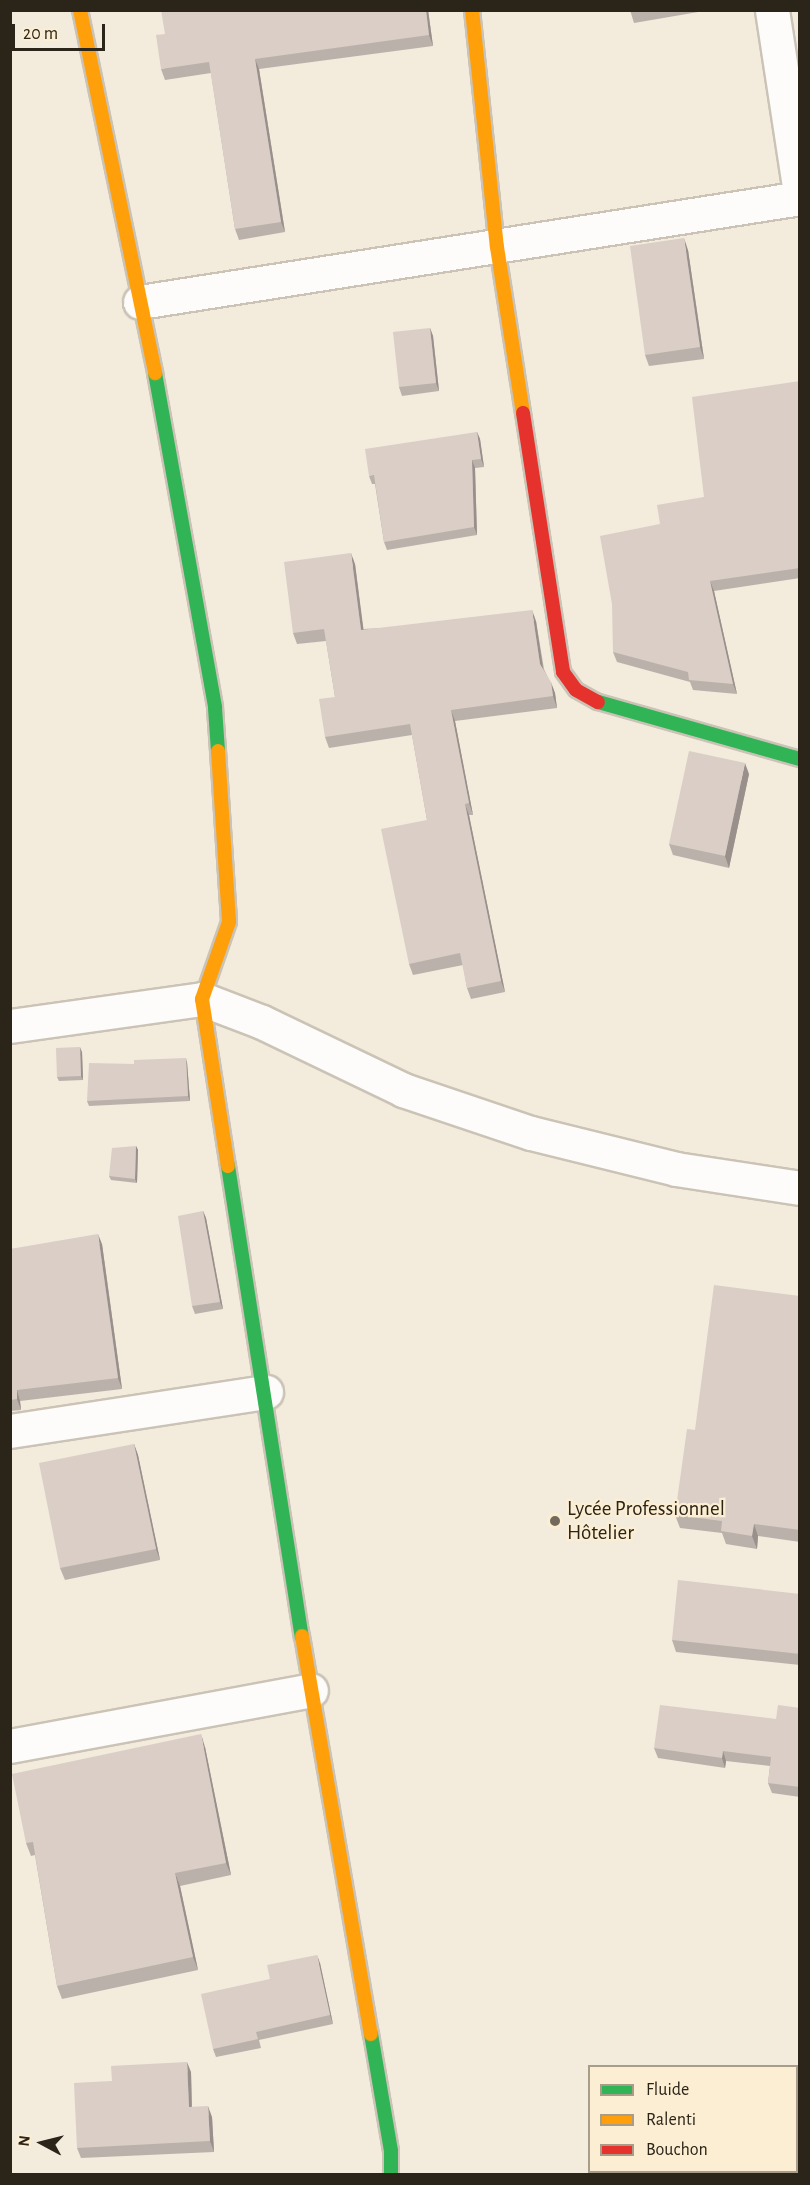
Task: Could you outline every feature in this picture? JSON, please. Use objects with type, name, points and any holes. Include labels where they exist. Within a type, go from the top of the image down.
[{"type":"street","points":[[80,10],[140,302],[215,708],[229,922],[202,999],[266,1392],[311,1690],[391,2151],[391,2175]]},
{"type":"street","points":[[472,10],[497,247],[563,672],[576,690],[609,707],[800,759]]},
{"type":"street","points":[[140,302],[497,247],[800,196],[772,10]]},
{"type":"street","points":[[10,1026],[202,999],[262,1022],[403,1090],[531,1133],[676,1169],[800,1188]]},
{"type":"street","points":[[10,1431],[266,1392]]},
{"type":"street","points":[[10,1746],[311,1690]]},
{"type":"building","points":[[161,10],[426,10],[429,35],[255,59],[281,222],[235,229],[209,62],[161,69],[156,35],[165,34]]},
{"type":"building","points":[[684,238],[700,347],[645,355],[630,246]]},
{"type":"building","points":[[430,328],[436,383],[399,387],[393,332]]},
{"type":"building","points":[[800,381],[800,568],[710,581],[733,684],[689,680],[688,672],[613,652],[612,604],[600,536],[660,524],[657,505],[704,497],[692,397]]},
{"type":"building","points":[[477,432],[481,459],[472,460],[474,527],[384,542],[374,475],[369,476],[365,449]]},
{"type":"building","points":[[351,553],[361,630],[532,610],[540,664],[551,682],[553,696],[451,710],[469,803],[465,804],[501,981],[467,988],[460,953],[409,964],[381,829],[427,820],[410,724],[325,737],[319,699],[335,697],[324,629],[293,633],[284,562]]},
{"type":"building","points":[[689,751],[745,763],[725,856],[669,844]]},
{"type":"building","points":[[80,1047],[81,1076],[57,1077],[56,1048]]},
{"type":"building","points":[[186,1058],[188,1096],[87,1101],[89,1063],[134,1064],[134,1060]]},
{"type":"building","points":[[136,1146],[135,1179],[109,1176],[112,1148]]},
{"type":"building","points":[[203,1211],[220,1302],[192,1306],[178,1216]]},
{"type":"building","points":[[98,1234],[118,1378],[17,1390],[17,1399],[10,1400],[10,1249]]},
{"type":"building","points":[[714,1285],[800,1296],[800,1530],[754,1524],[752,1536],[721,1531],[722,1521],[675,1515],[687,1429],[695,1430]]},
{"type":"building","points":[[134,1444],[156,1549],[60,1568],[39,1463]]},
{"type":"building","points":[[678,1580],[800,1594],[800,1654],[672,1640]]},
{"type":"building","points":[[660,1705],[776,1719],[778,1705],[800,1708],[800,1787],[768,1783],[771,1757],[723,1751],[722,1758],[654,1748]]},
{"type":"building","points":[[201,1734],[226,1863],[175,1873],[193,1957],[57,1986],[33,1842],[26,1843],[12,1774]]},
{"type":"building","points":[[317,1955],[330,2015],[256,2032],[258,2039],[213,2049],[201,1994],[270,1979],[267,1965]]},
{"type":"building","points":[[187,2062],[189,2107],[208,2106],[210,2141],[77,2148],[74,2083],[112,2081],[111,2066]]},
{"type":"traffic: fast","points":[[155,373],[215,708],[218,751]]},
{"type":"traffic: fast","points":[[598,702],[800,759]]},
{"type":"traffic: fast","points":[[228,1166],[302,1636]]},
{"type":"traffic: fast","points":[[371,2034],[391,2151],[391,2174]]},
{"type":"traffic: slow","points":[[80,10],[155,373]]},
{"type":"traffic: slow","points":[[472,10],[497,247],[523,413]]},
{"type":"traffic: slow","points":[[218,751],[229,922],[202,999],[228,1166]]},
{"type":"traffic: slow","points":[[302,1636],[371,2034]]},
{"type":"traffic: jam","points":[[523,413],[563,672],[576,690],[598,702]]},
{"type":"place","name":"Lycée Professionnel Hôtelier","points":[[555,1521]]}]
